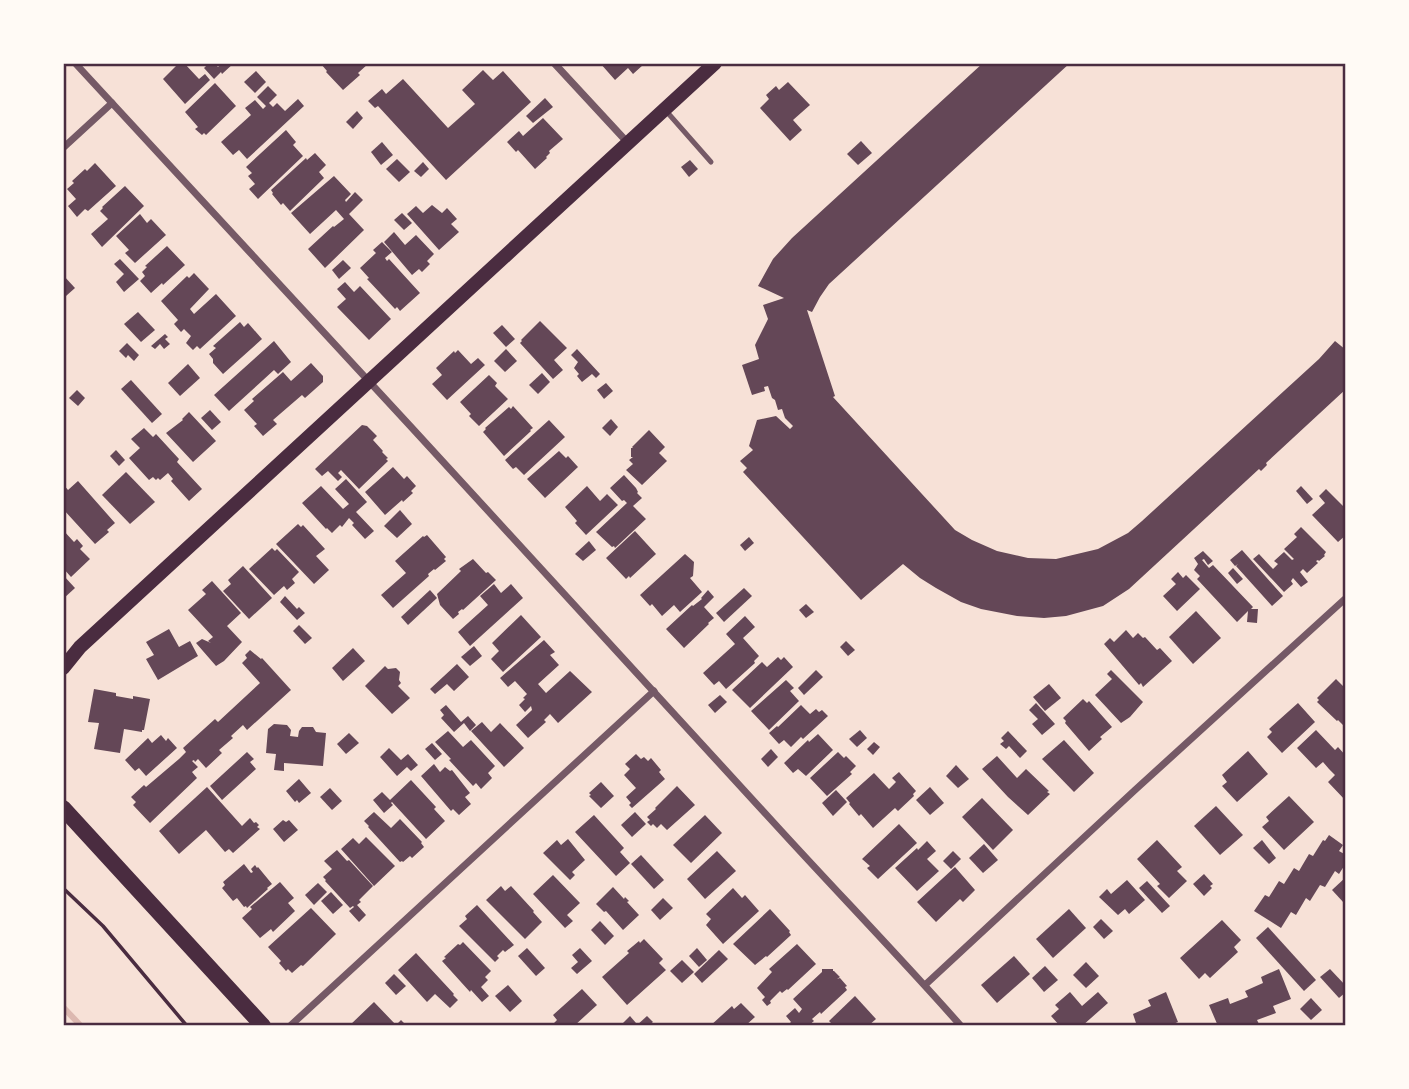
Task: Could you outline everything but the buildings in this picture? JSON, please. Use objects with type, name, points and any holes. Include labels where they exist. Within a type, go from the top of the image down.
[{"type":"main road","points":[[63,668],[80,647],[715,63]]},
{"type":"main road","points":[[63,657],[80,647]]},
{"type":"main road","points":[[64,810],[262,1026]]},
{"type":"street","points":[[75,63],[961,1026]]},
{"type":"street","points":[[554,63],[628,144]]},
{"type":"street","points":[[63,148],[112,103]]},
{"type":"street","points":[[926,985],[1346,597]]},
{"type":"street","points":[[290,1026],[654,691]]},
{"type":"lane","points":[[664,109],[711,162]]},
{"type":"path","points":[[63,888],[103,926],[187,1026]]},
{"type":"waterway","points":[[63,1007],[81,1026]]}]
